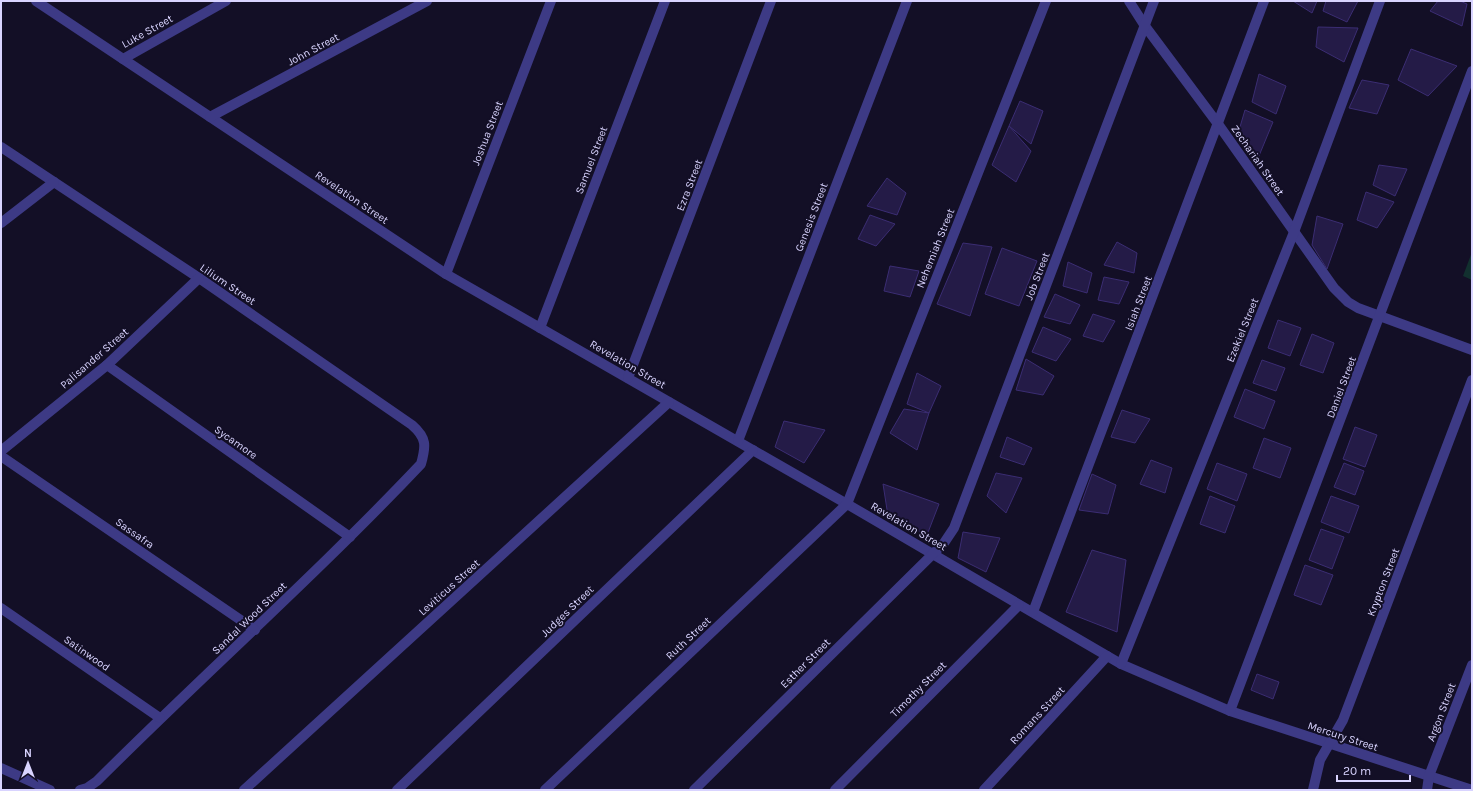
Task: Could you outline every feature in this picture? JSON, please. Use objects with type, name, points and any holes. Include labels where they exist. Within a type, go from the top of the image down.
[{"type":"street","name":"Revelation Street","points":[[36,1],[446,274],[738,441],[1121,664],[1230,711]]},
{"type":"street","name":"Luke Street","points":[[123,59],[226,1]]},
{"type":"street","name":"John Street","points":[[210,118],[427,1]]},
{"type":"street","name":"Joshua Street","points":[[446,274],[550,1]]},
{"type":"street","name":"Samuel Street","points":[[540,328],[664,1]]},
{"type":"street","name":"Ezra Street","points":[[628,378],[771,1]]},
{"type":"street","name":"Genesis Street","points":[[738,441],[907,1]]},
{"type":"street","name":"Nehemiah Street","points":[[847,504],[1046,1]]},
{"type":"street","name":"Zechariah Street","points":[[1129,1],[1145,26],[1218,124],[1330,282],[1348,302],[1358,308],[1381,315],[1472,350]]},
{"type":"street","name":"Job Street","points":[[933,554],[944,543],[954,528],[1154,1]]},
{"type":"street","name":"Isiah Street","points":[[1033,612],[1264,1]]},
{"type":"street","name":"Ezekiel Street","points":[[1121,664],[1294,232],[1380,1]]},
{"type":"street","name":"Daniel Street","points":[[1230,711],[1472,71]]},
{"type":"street","name":"Lilium Street","points":[[1,147],[198,278],[412,425],[421,433],[425,443],[424,453]]},
{"type":"street","points":[[1,223],[54,182]]},
{"type":"street","name":"Palisander Street","points":[[1,451],[107,365],[198,278]]},
{"type":"street","name":"Sycamore","points":[[107,365],[350,537]]},
{"type":"street","name":"Krypton Street","points":[[1313,790],[1320,760],[1343,720],[1472,380]]},
{"type":"street","name":"Leviticus Street","points":[[244,790],[669,402]]},
{"type":"street","name":"Judges Street","points":[[397,790],[753,450]]},
{"type":"street","name":"Sandal Wood Street","points":[[80,790],[98,781],[160,718],[255,630],[350,537],[421,464],[424,453]]},
{"type":"street","name":"Sassafra","points":[[1,456],[255,630]]},
{"type":"street","name":"Ruth Street","points":[[545,790],[847,504]]},
{"type":"street","name":"Esther Street","points":[[694,790],[933,554]]},
{"type":"street","name":"Timothy Street","points":[[834,790],[1019,605]]},
{"type":"street","name":"Satinwood","points":[[1,608],[160,718]]},
{"type":"street","name":"Romans Street","points":[[984,790],[1107,656]]},
{"type":"street","name":"Argon Street","points":[[1427,790],[1429,776],[1472,665]]},
{"type":"street","name":"Mercury Street","points":[[1230,711],[1472,790]]},
{"type":"street","points":[[1,768],[50,790]]},
{"type":"green space","points":[[1472,252],[1472,280],[1463,276]]},
{"type":"building","points":[[1293,1],[1317,1],[1312,13]]},
{"type":"building","points":[[1326,1],[1358,1],[1347,22],[1323,11]]},
{"type":"building","points":[[1438,1],[1460,1],[1467,4],[1462,26],[1430,11]]},
{"type":"building","points":[[1318,27],[1358,28],[1344,62],[1316,47]]},
{"type":"building","points":[[1411,49],[1457,66],[1428,96],[1398,80]]},
{"type":"building","points":[[1259,74],[1286,86],[1276,114],[1252,102]]},
{"type":"building","points":[[1362,80],[1389,85],[1377,114],[1349,108]]},
{"type":"building","points":[[1020,101],[1043,111],[1031,144],[1009,126]]},
{"type":"building","points":[[1245,110],[1273,122],[1256,163],[1237,137]]},
{"type":"building","points":[[1009,126],[1031,151],[1016,182],[992,165]]},
{"type":"building","points":[[1379,165],[1407,169],[1395,196],[1373,185]]},
{"type":"building","points":[[887,178],[906,193],[897,215],[867,206]]},
{"type":"building","points":[[1366,192],[1394,202],[1377,228],[1357,220]]},
{"type":"building","points":[[870,215],[895,224],[876,246],[858,239]]},
{"type":"building","points":[[1317,216],[1343,224],[1327,269],[1312,245]]},
{"type":"building","points":[[1117,242],[1137,253],[1134,273],[1104,265]]},
{"type":"building","points":[[963,243],[992,247],[970,316],[937,304]]},
{"type":"building","points":[[1002,248],[1037,261],[1019,306],[985,294]]},
{"type":"building","points":[[1068,262],[1092,273],[1087,293],[1063,286]]},
{"type":"building","points":[[890,266],[919,271],[910,297],[884,291]]},
{"type":"building","points":[[1104,277],[1129,282],[1119,304],[1098,300]]},
{"type":"building","points":[[1055,294],[1080,305],[1070,324],[1044,317]]},
{"type":"building","points":[[1093,314],[1115,321],[1103,342],[1083,336]]},
{"type":"building","points":[[1278,320],[1301,328],[1290,356],[1268,348]]},
{"type":"building","points":[[1043,327],[1071,339],[1056,361],[1032,352]]},
{"type":"building","points":[[1312,334],[1334,343],[1323,373],[1300,365]]},
{"type":"building","points":[[1026,359],[1054,376],[1043,395],[1016,390]]},
{"type":"building","points":[[1262,360],[1285,368],[1276,391],[1253,383]]},
{"type":"building","points":[[917,373],[941,386],[929,413],[907,404]]},
{"type":"building","points":[[1245,389],[1275,401],[1264,429],[1234,417]]},
{"type":"building","points":[[904,409],[929,413],[917,450],[890,433]]},
{"type":"building","points":[[1122,410],[1150,419],[1135,443],[1111,437]]},
{"type":"building","points":[[784,421],[825,430],[804,463],[775,447]]},
{"type":"building","points":[[1355,427],[1377,435],[1365,467],[1343,459]]},
{"type":"building","points":[[1007,437],[1032,448],[1024,465],[1000,457]]},
{"type":"building","points":[[1264,438],[1291,448],[1280,478],[1253,468]]},
{"type":"building","points":[[1151,460],[1172,468],[1165,493],[1140,484]]},
{"type":"building","points":[[1217,463],[1247,474],[1237,501],[1207,489]]},
{"type":"building","points":[[1344,463],[1364,471],[1355,495],[1334,487]]},
{"type":"building","points":[[996,473],[1022,478],[1006,513],[987,496]]},
{"type":"building","points":[[1092,474],[1116,485],[1108,514],[1079,510]]},
{"type":"building","points":[[883,484],[939,504],[927,535],[888,516]]},
{"type":"building","points":[[1210,496],[1235,506],[1225,533],[1200,524]]},
{"type":"building","points":[[1331,496],[1359,506],[1349,533],[1321,522]]},
{"type":"building","points":[[1321,529],[1344,537],[1332,569],[1309,560]]},
{"type":"building","points":[[963,532],[1000,538],[986,572],[958,558]]},
{"type":"building","points":[[1092,550],[1126,560],[1117,632],[1066,612]]},
{"type":"building","points":[[1305,565],[1333,575],[1321,605],[1294,595]]},
{"type":"building","points":[[1257,674],[1279,682],[1273,699],[1251,690]]}]
